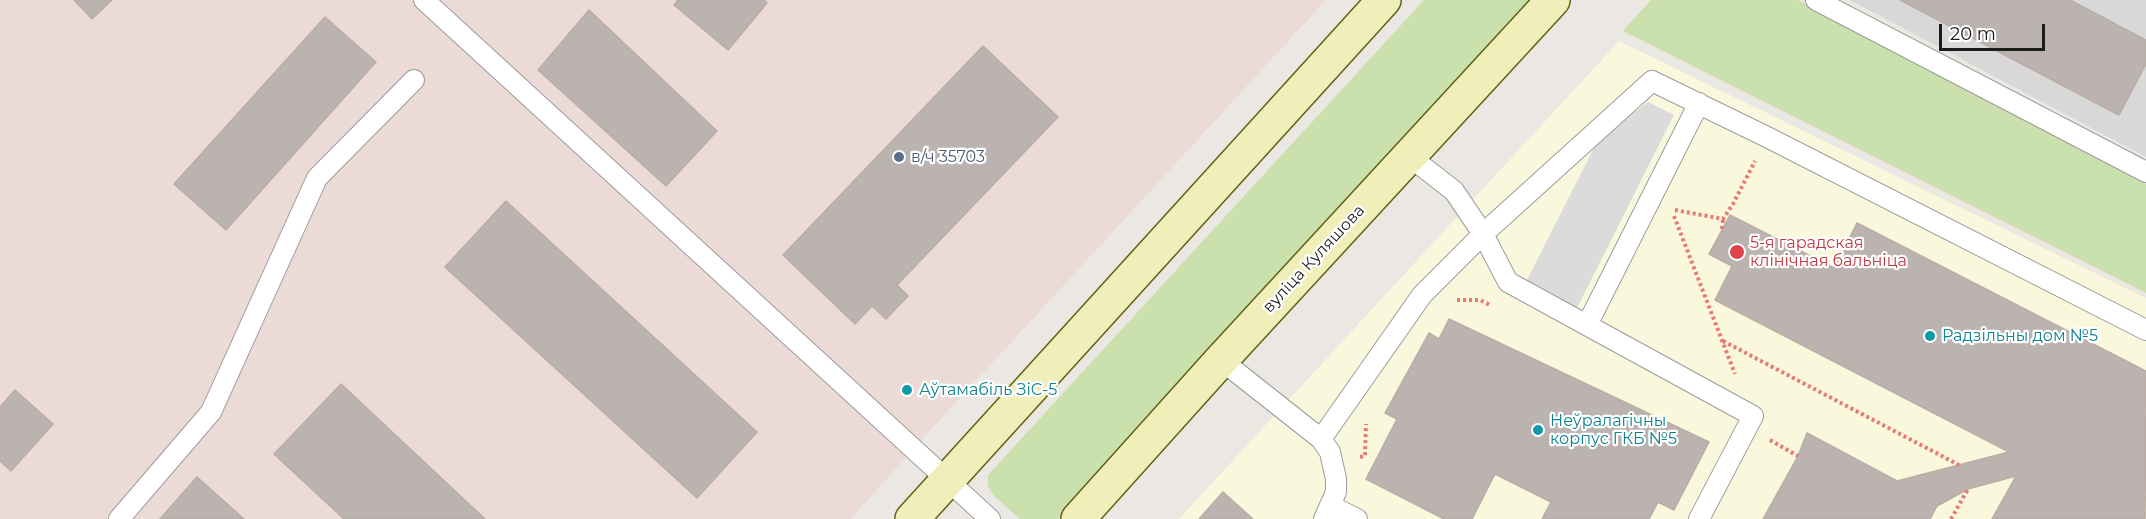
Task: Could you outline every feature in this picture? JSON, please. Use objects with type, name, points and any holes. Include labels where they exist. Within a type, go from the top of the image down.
[{"type":"main road","points":[[912,519],[1384,0]]},
{"type":"main road","name":"вуліца Куляшова","points":[[1078,519],[1221,360],[1553,0]]},
{"type":"lane","points":[[424,0],[990,519]]},
{"type":"lane","points":[[1816,0],[2146,172]]},
{"type":"lane","points":[[119,519],[211,412],[317,178],[414,80]]},
{"type":"lane","points":[[1321,439],[1422,294],[1483,234],[1652,81],[2146,330]]},
{"type":"lane","points":[[1587,325],[1699,103]]},
{"type":"lane","points":[[1409,156],[1454,191],[1483,234],[1508,282],[1753,416],[1699,519]]},
{"type":"lane","points":[[1221,360],[1321,439],[1330,452],[1336,479],[1336,492],[1327,513],[1357,519]]},
{"type":"path","points":[[1722,229],[1723,219],[1767,137]]},
{"type":"path","points":[[1667,219],[1671,209],[1723,219]]},
{"type":"path","points":[[1454,301],[1480,300],[1491,306]]},
{"type":"path","points":[[1723,340],[1959,465]]},
{"type":"path","points":[[1333,462],[1365,456],[1366,414]]},
{"type":"path","points":[[1765,437],[1798,456]]},
{"type":"path","points":[[1951,519],[1968,489]]},
{"type":"shaded area","name":"в/ч 35703","points":[[0,0],[1326,0],[851,519],[0,519]]},
{"type":"shaded area","points":[[1850,0],[2146,0],[2146,157]]},
{"type":"shaded area","name":"5-я гарадская клінічная бальніца","points":[[1619,41],[2146,298],[2146,519],[1179,519]]},
{"type":"shaded area","points":[[1648,102],[1674,115],[1576,310],[1525,284],[1598,140]]},
{"type":"green space","points":[[1424,0],[1532,0],[1058,519],[1020,519],[994,496],[988,486],[988,475]]},
{"type":"green space","points":[[1651,0],[1798,0],[2146,184],[2146,293],[1623,31]]},
{"type":"building","points":[[74,0],[112,0],[92,19]]},
{"type":"building","points":[[678,0],[764,0],[767,3],[728,50],[674,5]]},
{"type":"building","points":[[1900,0],[2070,0],[2146,40],[2146,64],[2119,115]]},
{"type":"building","points":[[589,10],[717,131],[666,186],[538,70]]},
{"type":"building","points":[[325,17],[376,62],[226,230],[174,184]]},
{"type":"building","points":[[983,46],[1058,117],[897,285],[908,296],[886,319],[872,306],[855,324],[783,255]]},
{"type":"building","points":[[506,201],[757,432],[697,498],[445,267]]},
{"type":"building","name":"Радзільны дом №5","points":[[1730,215],[1834,268],[1857,223],[2146,371],[2145,519],[1992,519],[2016,476],[1968,489],[1937,506],[1930,519],[1763,519],[1798,456],[1807,433],[1897,481],[2009,452],[1715,300],[1732,266],[1709,254]]},
{"type":"building","name":"Неўралагічны корпус ГКБ №5","points":[[1449,319],[1709,442],[1674,510],[1658,502],[1649,519],[1542,519],[1551,502],[1495,474],[1472,519],[1444,519],[1366,479],[1397,419],[1385,413],[1429,333],[1439,339]]},
{"type":"building","points":[[341,384],[485,519],[344,519],[274,454]]},
{"type":"building","points":[[15,390],[53,424],[11,471],[0,461],[0,407]]},
{"type":"building","points":[[197,477],[244,519],[160,519]]},
{"type":"building","points":[[1223,492],[1253,519],[1199,519]]},
{"type":"place","name":"в/ч 35703","points":[[899,157]]},
{"type":"place","name":"5-я гарадская клінічная бальніца","points":[[1737,252]]},
{"type":"place","name":"Радзільны дом №5","points":[[1930,336]]},
{"type":"place","name":"Аўтамабіль ЗіС-5","points":[[907,390]]},
{"type":"place","name":"Неўралагічны корпус ГКБ №5","points":[[1538,430]]}]
